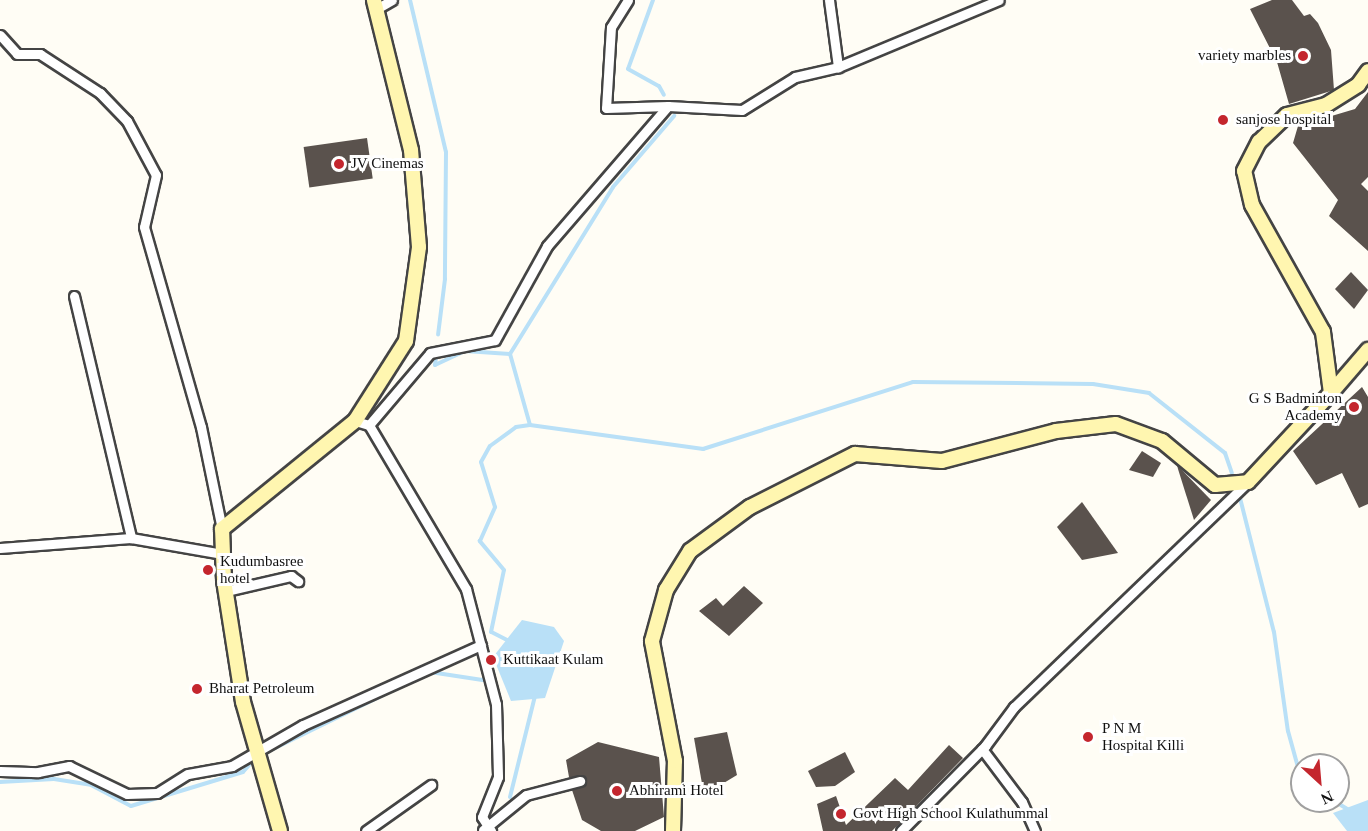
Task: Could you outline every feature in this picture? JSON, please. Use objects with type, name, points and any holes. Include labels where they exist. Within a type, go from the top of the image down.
[{"type":"main road","points":[[280,831],[256,752],[226,591],[222,529],[355,421],[406,341],[419,247],[411,150],[376,4]]},
{"type":"main road","points":[[1331,393],[1323,332],[1252,205],[1244,171],[1260,142],[1287,115],[1326,105],[1358,85],[1368,71]]},
{"type":"main road","points":[[673,831],[675,761],[652,641],[666,590],[690,551],[750,507],[855,454],[942,461],[1056,431],[1116,424],[1162,441],[1215,485],[1248,482],[1368,350]]},
{"type":"street","points":[[376,4],[392,0]]},
{"type":"street","points":[[628,0],[611,27],[606,108],[668,106],[742,110],[795,77],[838,67],[999,0]]},
{"type":"street","points":[[829,0],[838,67]]},
{"type":"street","points":[[0,36],[17,54],[40,54],[100,93],[127,121],[152,165],[156,175],[144,227],[201,427],[222,529]]},
{"type":"street","points":[[369,425],[430,353],[495,340],[547,246],[668,106]]},
{"type":"street","points":[[74,296],[131,538]]},
{"type":"street","points":[[355,421],[369,425],[466,589],[496,704],[500,753],[498,777],[484,803],[486,830]]},
{"type":"street","points":[[901,831],[982,749],[1014,707],[1092,638],[1248,482]]},
{"type":"street","points":[[0,548],[131,538],[223,555]]},
{"type":"street","points":[[226,591],[291,576],[298,581]]},
{"type":"street","points":[[0,771],[38,772],[69,766],[127,794],[157,794],[188,774],[219,771],[481,645]]},
{"type":"street","points":[[982,749],[1022,802],[1035,831]]},
{"type":"street","points":[[486,830],[526,795],[580,781]]},
{"type":"street","points":[[366,831],[431,785]]},
{"type":"water","points":[[522,620],[554,627],[564,641],[545,698],[511,701],[493,657]]},
{"type":"water","points":[[1368,800],[1368,831],[1347,831],[1333,813],[1350,813],[1350,807]]},
{"type":"building","name":"variety marbles","points":[[1272,0],[1292,0],[1304,16],[1310,14],[1318,23],[1331,50],[1334,90],[1289,104],[1277,62],[1250,9]]},
{"type":"building","points":[[1368,92],[1368,177],[1361,184],[1368,191],[1368,251],[1329,216],[1338,200],[1293,143],[1298,126],[1355,109]]},
{"type":"building","name":"JV Cinemas","points":[[367,138],[373,179],[309,188],[304,147]]},
{"type":"building","points":[[1351,272],[1368,290],[1354,309],[1335,289]]},
{"type":"building","points":[[1362,387],[1368,397],[1368,504],[1359,508],[1342,473],[1316,485],[1293,451]]},
{"type":"building","points":[[1142,451],[1161,463],[1153,477],[1129,470]]},
{"type":"building","points":[[1177,465],[1211,500],[1194,520],[1178,469]]},
{"type":"building","points":[[1082,502],[1118,553],[1082,560],[1057,527]]},
{"type":"building","points":[[744,586],[763,603],[729,636],[699,611],[716,598],[723,606]]},
{"type":"building","points":[[727,732],[737,775],[704,795],[694,738]]},
{"type":"building","name":"Abhirami Hotel","points":[[598,742],[659,757],[664,817],[635,831],[601,831],[582,820],[572,790],[584,786],[586,779],[569,777],[566,760]]},
{"type":"building","points":[[949,745],[963,758],[892,831],[823,831],[817,804],[836,796],[846,825],[895,778],[908,790]]},
{"type":"building","points":[[845,752],[855,772],[835,786],[816,787],[808,771]]},
{"type":"waterway","points":[[410,0],[446,152],[445,279],[438,335]]},
{"type":"waterway","points":[[653,0],[628,69],[659,86],[664,95]]},
{"type":"waterway","points":[[511,642],[491,632],[504,570],[480,541],[495,507],[481,462],[490,446],[516,427],[530,425],[510,354],[613,187],[674,116]]},
{"type":"waterway","points":[[436,357],[435,365],[465,351],[510,354]]},
{"type":"waterway","points":[[530,425],[703,449],[913,382],[1093,384],[1149,393],[1225,453],[1232,473]]},
{"type":"waterway","points":[[1239,494],[1274,632],[1288,731],[1294,753]]},
{"type":"waterway","points":[[430,672],[482,680]]},
{"type":"waterway","points":[[269,751],[412,681]]},
{"type":"waterway","points":[[510,797],[535,696]]},
{"type":"waterway","points":[[0,782],[54,779],[91,785],[131,806],[243,772],[249,765]]},
{"type":"place","name":"variety marbles","points":[[1303,56]]},
{"type":"place","name":"sanjose hospital","points":[[1223,120]]},
{"type":"place","name":"JV Cinemas","points":[[339,164]]},
{"type":"place","name":"G S Badminton Academy","points":[[1354,407]]},
{"type":"place","name":"Kudumbasree hotel","points":[[208,570]]},
{"type":"place","name":"Kuttikaat Kulam","points":[[491,660]]},
{"type":"place","name":"Bharat Petroleum","points":[[197,689]]},
{"type":"place","name":"P N M Hospital Killi","points":[[1088,737]]},
{"type":"place","name":"Abhirami Hotel","points":[[617,791]]},
{"type":"place","name":"Govt High School Kulathummal","points":[[841,814]]}]
